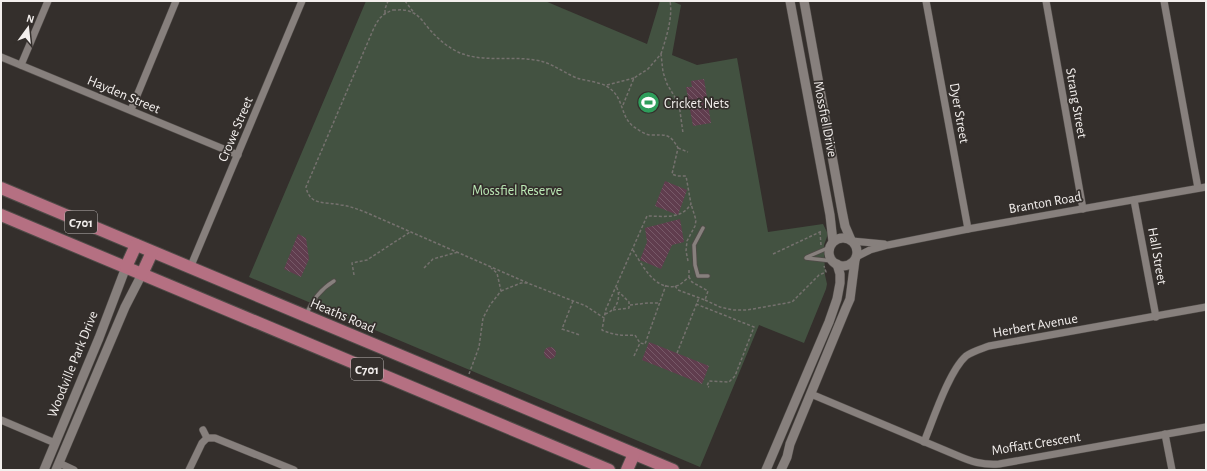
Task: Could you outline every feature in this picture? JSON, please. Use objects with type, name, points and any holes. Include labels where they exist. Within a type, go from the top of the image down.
[{"type":"main road","name":"Heaths Road","points":[[1,188],[673,470]]},
{"type":"main road","name":"C701","points":[[1,215],[609,470]]},
{"type":"main road","points":[[126,267],[136,245]]},
{"type":"main road","points":[[142,274],[152,252]]},
{"type":"main road","points":[[627,470],[634,454]]},
{"type":"street","points":[[21,65],[48,1]]},
{"type":"street","points":[[131,110],[176,1]]},
{"type":"street","name":"Crowe Street","points":[[190,268],[302,1]]},
{"type":"street","name":"Mossfiel Drive","points":[[790,1],[830,215],[828,246]]},
{"type":"street","name":"Mossfiel Drive","points":[[804,1],[842,212],[845,226],[852,241]]},
{"type":"street","name":"Dyer Street","points":[[926,1],[968,229]]},
{"type":"street","name":"Strang Street","points":[[1046,1],[1083,209]]},
{"type":"street","points":[[1164,1],[1198,188]]},
{"type":"street","name":"Hayden Street","points":[[1,57],[238,155]]},
{"type":"street","name":"Branton Road","points":[[856,259],[870,250],[888,245],[968,229],[1206,187]]},
{"type":"street","name":"Hall Street","points":[[1134,200],[1156,317]]},
{"type":"street","points":[[766,470],[829,322],[837,299],[840,274],[830,255],[828,246],[842,238],[852,241],[857,249],[848,304],[790,444],[787,457],[781,470]]},
{"type":"street","name":"Branton Road","points":[[852,241],[888,245]]},
{"type":"street","points":[[835,263],[840,266],[848,265],[856,259]]},
{"type":"street","name":"Woodville Park Drive","points":[[44,470],[99,338],[126,267]]},
{"type":"street","name":"Woodville Park Drive","points":[[58,467],[125,307],[142,274]]},
{"type":"street","name":"Herbert Avenue","points":[[924,442],[951,377],[966,356],[976,350],[989,346],[1206,308]]},
{"type":"street","points":[[800,390],[811,394]]},
{"type":"street","name":"Moffatt Crescent","points":[[811,394],[976,463],[986,464],[999,464],[1206,427]]},
{"type":"street","points":[[1,420],[66,448]]},
{"type":"street","points":[[204,430],[207,438]]},
{"type":"street","points":[[1165,434],[1172,470]]},
{"type":"street","points":[[189,470],[202,443],[207,438],[223,440],[294,470]]},
{"type":"street","points":[[48,459],[58,467],[74,470]]},
{"type":"lane","points":[[703,228],[694,245],[695,265],[698,276],[708,276]]},
{"type":"lane","points":[[828,246],[806,258],[835,263]]},
{"type":"lane","points":[[306,316],[310,304],[320,292],[334,281]]},
{"type":"path","points":[[385,13],[388,1]]},
{"type":"path","points":[[405,1],[417,16],[443,42],[461,54],[476,58],[534,60],[549,63],[575,77],[589,82],[605,85],[634,78],[648,70],[661,54]]},
{"type":"path","points":[[670,1],[670,17],[661,54],[663,72],[667,84],[679,104],[683,133]]},
{"type":"path","points":[[417,16],[411,12],[393,10],[385,13],[378,20],[306,187],[307,194],[311,199],[318,202],[340,204],[366,212],[530,284],[586,306],[604,318]]},
{"type":"path","points":[[623,105],[634,78]]},
{"type":"path","points":[[605,85],[612,90],[623,105],[625,118],[631,125],[641,132],[649,135],[666,135],[674,141],[678,148],[688,152]]},
{"type":"path","points":[[678,148],[672,174],[677,176],[686,176],[691,204],[696,220],[696,226],[687,241],[686,251],[689,263],[689,277],[692,282],[708,291],[705,300]]},
{"type":"path","points":[[640,343],[635,335],[625,336],[610,334],[602,330],[605,314],[647,216],[672,217],[688,209],[691,204]]},
{"type":"path","points":[[773,254],[824,230]]},
{"type":"path","points":[[354,275],[352,263],[367,260],[411,231]]},
{"type":"path","points":[[820,232],[828,246]]},
{"type":"path","points":[[632,250],[649,275],[658,282],[675,286],[689,277]]},
{"type":"path","points":[[424,268],[433,259],[458,252]]},
{"type":"path","points":[[675,286],[678,290],[720,307],[733,310],[747,310],[792,302],[819,275],[826,272],[822,263]]},
{"type":"path","points":[[490,266],[497,273],[501,291]]},
{"type":"path","points":[[466,384],[479,347],[483,318],[490,305],[501,291],[521,283],[530,284]]},
{"type":"path","points":[[640,343],[645,344],[666,285]]},
{"type":"path","points":[[616,286],[630,305]]},
{"type":"path","points":[[613,310],[619,297],[619,292]]},
{"type":"path","points":[[677,353],[699,298]]},
{"type":"path","points":[[573,301],[562,328],[580,335]]},
{"type":"path","points":[[605,314],[613,310],[629,308],[630,305],[659,303]]},
{"type":"path","points":[[696,304],[754,327],[735,376],[729,382],[709,381],[707,386],[709,387]]},
{"type":"path","points":[[634,356],[640,343]]},
{"type":"green space","name":"Mossfiel Reserve","points":[[366,1],[545,1],[647,44],[660,1],[672,1],[681,5],[672,55],[697,65],[737,58],[768,232],[823,224],[828,234],[824,245],[825,275],[827,284],[804,343],[759,325],[700,467],[249,277]]},
{"type":"building","points":[[704,79],[711,123],[693,126],[686,87],[692,87],[691,81]]},
{"type":"building","points":[[665,181],[687,190],[678,215],[655,206]]},
{"type":"building","points":[[680,219],[684,242],[672,245],[661,269],[640,260],[647,242],[645,228]]},
{"type":"building","points":[[298,234],[306,238],[309,259],[301,277],[284,269]]},
{"type":"building","points":[[649,342],[709,366],[702,384],[642,360]]},
{"type":"building","points":[[552,347],[555,348],[555,358],[548,359],[545,358],[544,351],[545,348]]},
{"type":"place","name":"Cricket Nets","points":[[648,103]]}]
